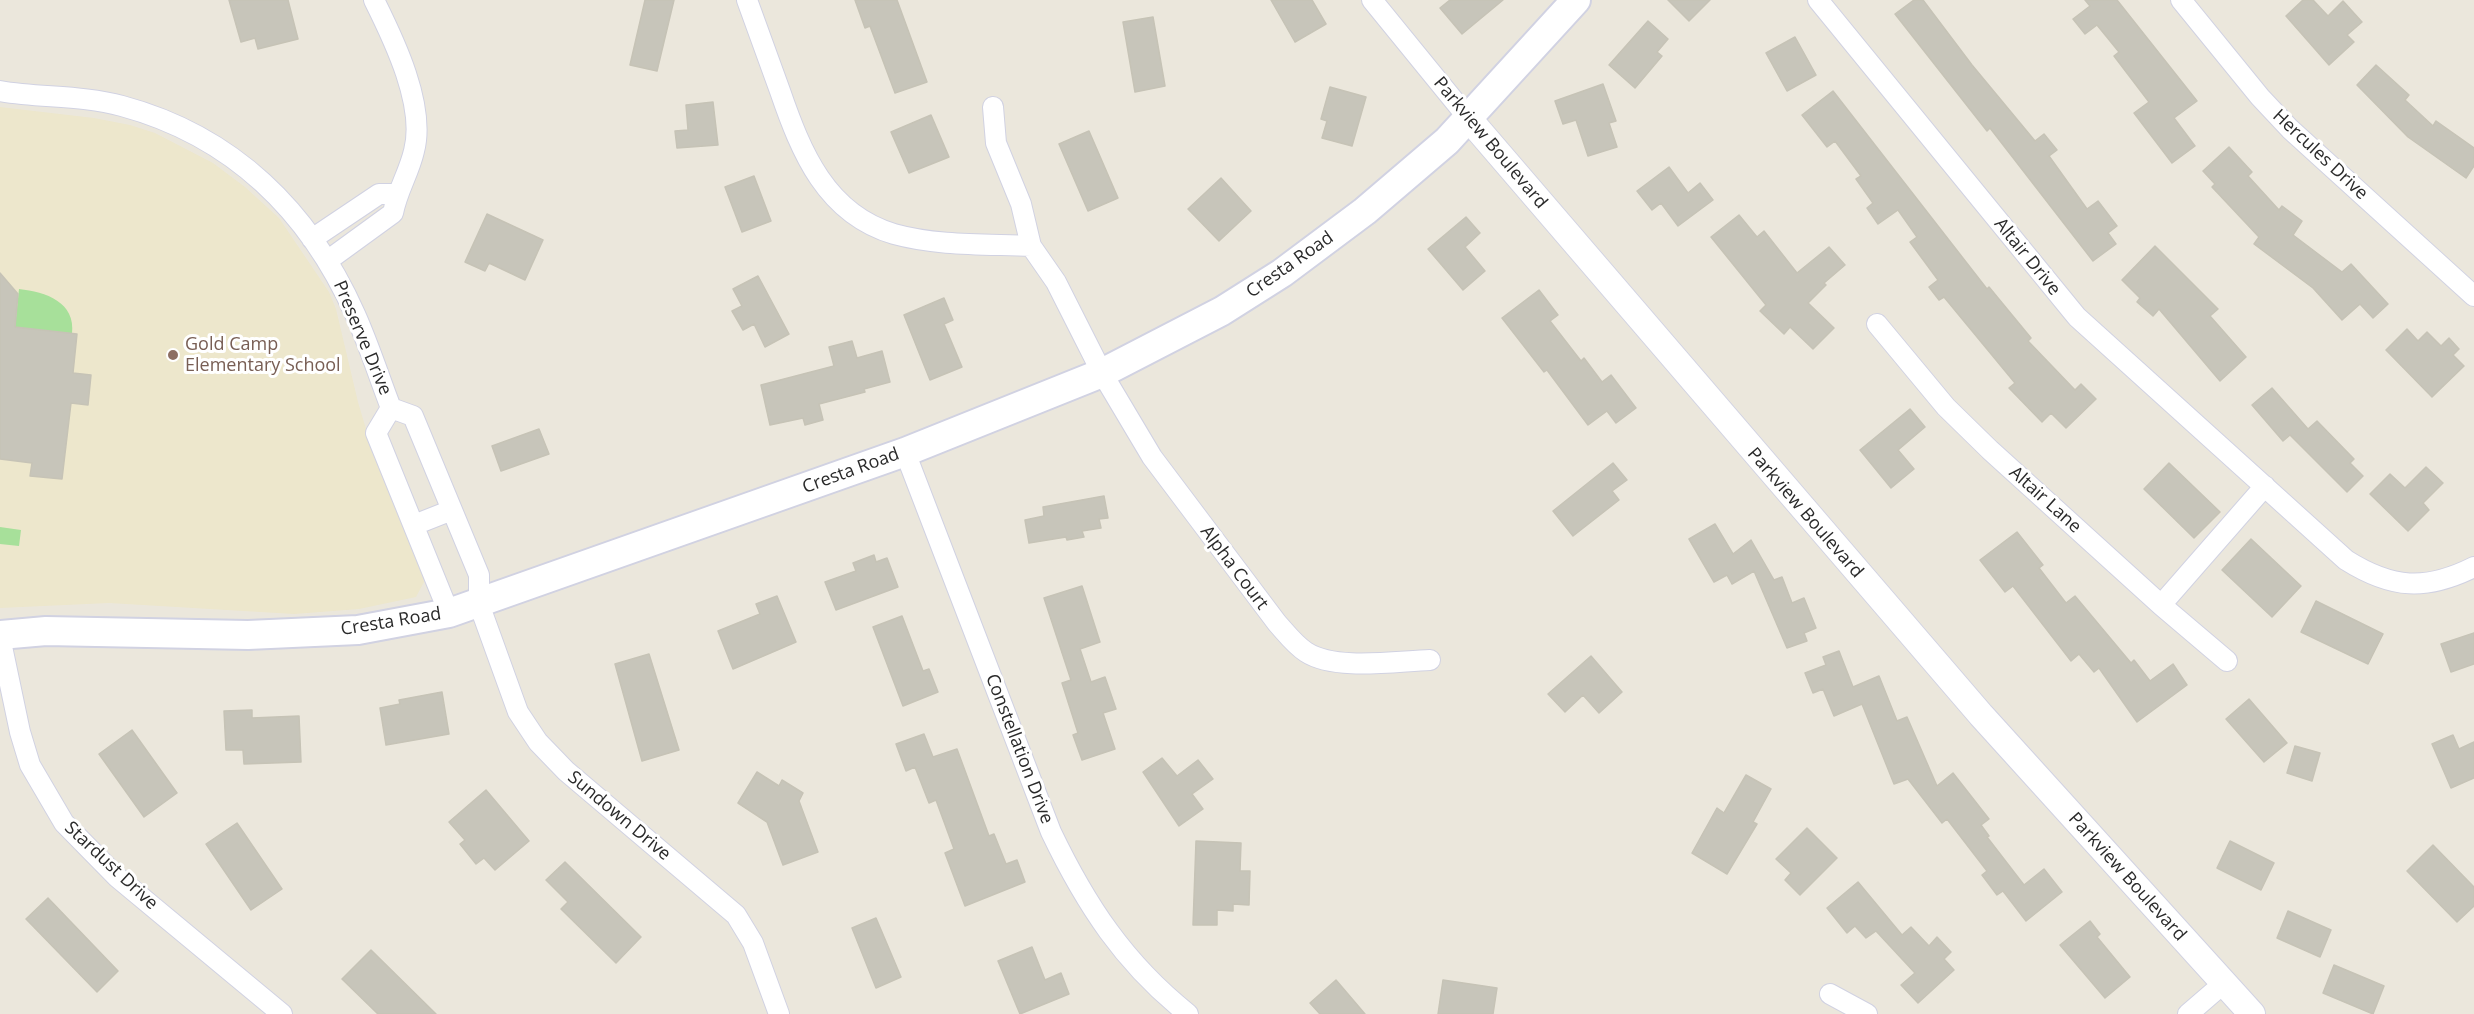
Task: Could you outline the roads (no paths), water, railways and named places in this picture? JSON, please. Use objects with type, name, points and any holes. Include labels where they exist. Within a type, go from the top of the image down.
[{"type":"main road","name":"Cresta Road","points":[[0,636],[46,630],[248,635],[358,630],[449,613],[905,452],[1102,373],[1222,311],[1282,273],[1365,211],[1469,119],[1576,0]]},
{"type":"street","points":[[327,261],[393,213],[396,194],[415,150],[414,104],[405,74],[374,0]]},
{"type":"street","points":[[747,0],[795,134],[808,163],[833,198],[866,222],[895,234],[930,239],[1031,246]]},
{"type":"street","name":"Parkview Boulevard","points":[[1372,0],[1469,119],[1973,707],[2252,1014]]},
{"type":"street","name":"Altair Drive","points":[[1818,0],[2077,317],[2346,560],[2368,574],[2398,584],[2426,584],[2450,579],[2474,567]]},
{"type":"street","name":"Hercules Drive","points":[[2181,0],[2260,97],[2290,129],[2474,296]]},
{"type":"street","name":"Preserve Drive","points":[[0,91],[121,105],[184,129],[213,144],[253,172],[291,209],[327,261],[356,315],[391,408],[413,416],[479,575],[478,604]]},
{"type":"street","points":[[993,107],[996,143],[1022,204],[1031,246],[1056,282],[1102,373]]},
{"type":"street","points":[[312,239],[379,194],[396,194]]},
{"type":"street","name":"Altair Lane","points":[[1877,324],[1946,407],[1983,443],[2161,606],[2227,662]]},
{"type":"street","name":"Alpha Court","points":[[1102,373],[1177,492],[1293,642],[1316,657],[1344,663],[1430,660]]},
{"type":"street","name":"Preserve Drive","points":[[391,408],[376,433],[449,613]]},
{"type":"street","name":"Constellation Drive","points":[[905,452],[1051,832],[1074,880],[1118,947],[1158,990],[1188,1014]]},
{"type":"street","points":[[2161,606],[2265,486]]},
{"type":"street","points":[[414,525],[452,510]]},
{"type":"street","name":"Sundown Drive","points":[[478,604],[513,702],[538,742],[566,771],[736,915],[753,943],[779,1014]]},
{"type":"street","name":"Stardust Drive","points":[[0,636],[20,732],[30,765],[64,824],[117,877],[282,1014]]},
{"type":"street","points":[[2188,1014],[2224,983]]},
{"type":"street","points":[[1830,994],[1867,1014]]},
{"type":"place","name":"Gold Camp Elementary School","points":[[173,355]]}]
